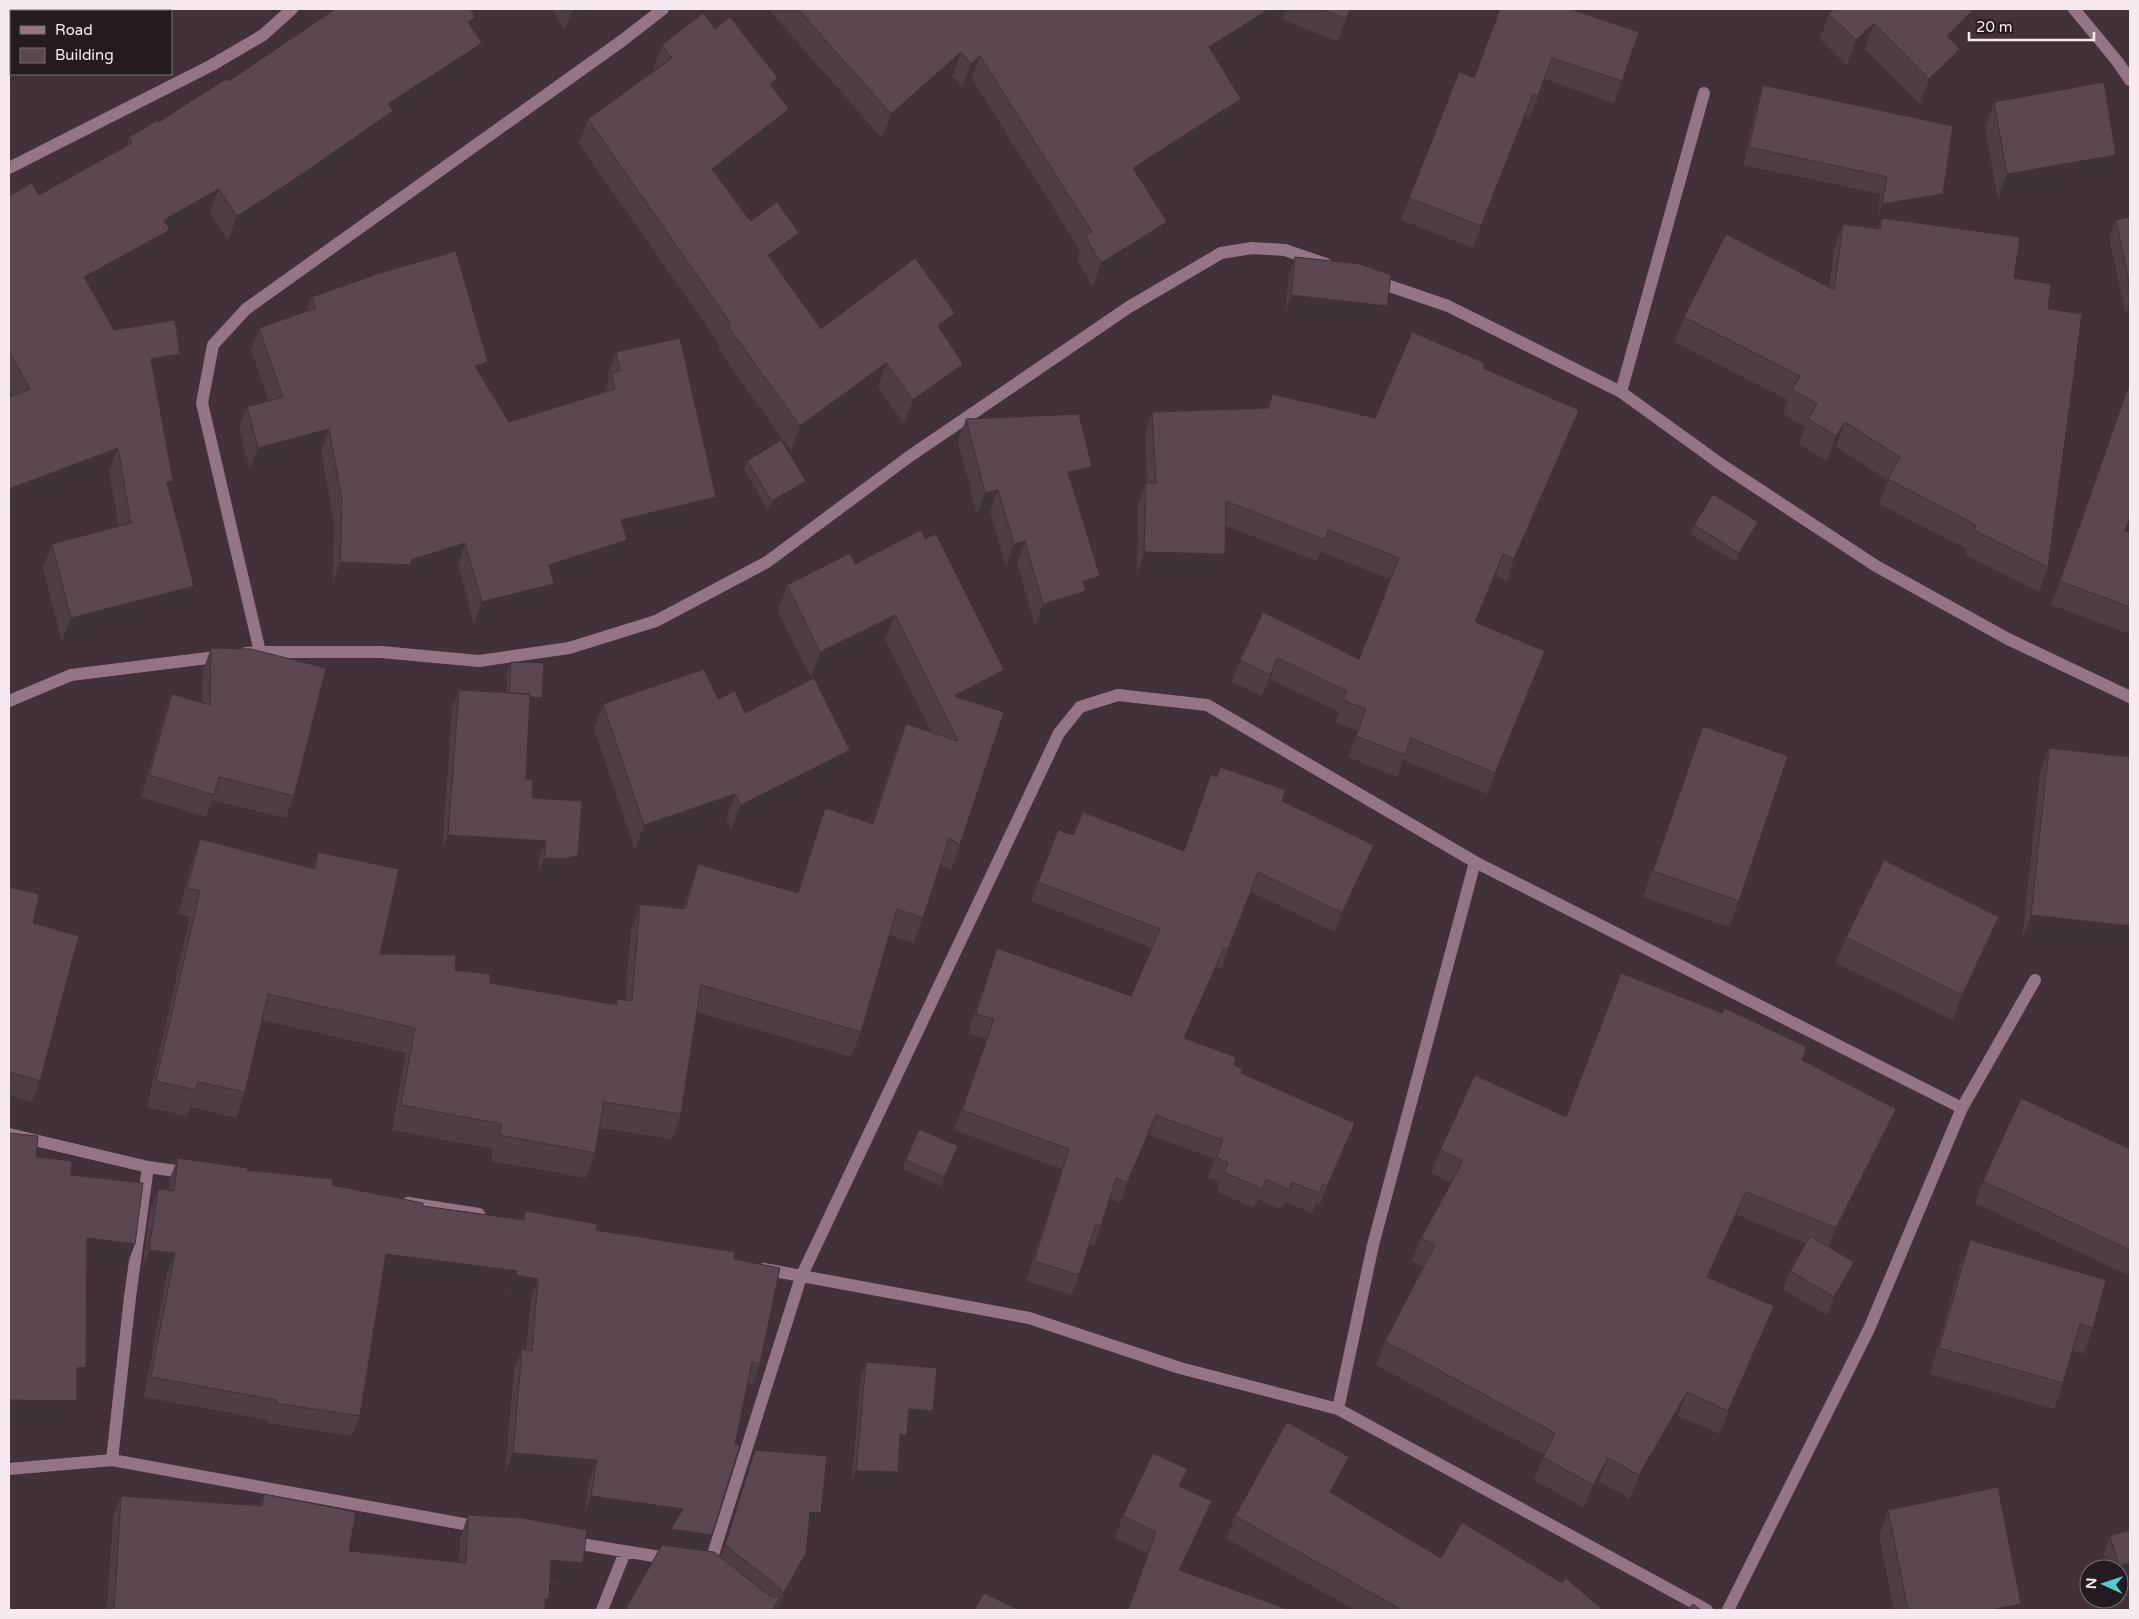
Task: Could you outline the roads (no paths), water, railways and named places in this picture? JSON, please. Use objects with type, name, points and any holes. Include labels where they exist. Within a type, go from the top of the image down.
[{"type":"street","points":[[9,168],[212,65],[263,35],[292,9]]},
{"type":"street","points":[[260,652],[202,403],[213,345],[246,309],[623,40],[663,9]]},
{"type":"street","points":[[2074,9],[2117,60],[2130,80]]},
{"type":"street","points":[[1621,392],[1704,93]]},
{"type":"street","points":[[10,696],[71,675],[260,652],[381,652],[479,661],[569,648],[656,621],[767,562],[910,456],[1129,308],[1221,253],[1252,248],[1285,250],[1340,269]]},
{"type":"street","points":[[1367,278],[1448,306],[1621,392],[1722,465],[1876,566],[2008,639],[2130,697]]},
{"type":"street","points":[[710,1565],[801,1277],[1059,733],[1080,707],[1118,695],[1207,705],[1475,862],[1962,1108]]},
{"type":"street","points":[[1338,1410],[1372,1245],[1475,862]]},
{"type":"street","points":[[1728,1610],[1870,1329],[1962,1108],[2035,980]]},
{"type":"street","points":[[9,1134],[148,1167],[207,1175]]},
{"type":"street","points":[[112,1460],[130,1297],[148,1167]]},
{"type":"street","points":[[395,1201],[492,1217]]},
{"type":"street","points":[[753,1267],[1029,1318],[1180,1368],[1338,1410],[1707,1610]]},
{"type":"street","points":[[9,1469],[112,1460],[489,1528]]},
{"type":"street","points":[[557,1540],[682,1560]]},
{"type":"street","points":[[602,1610],[625,1552]]}]
